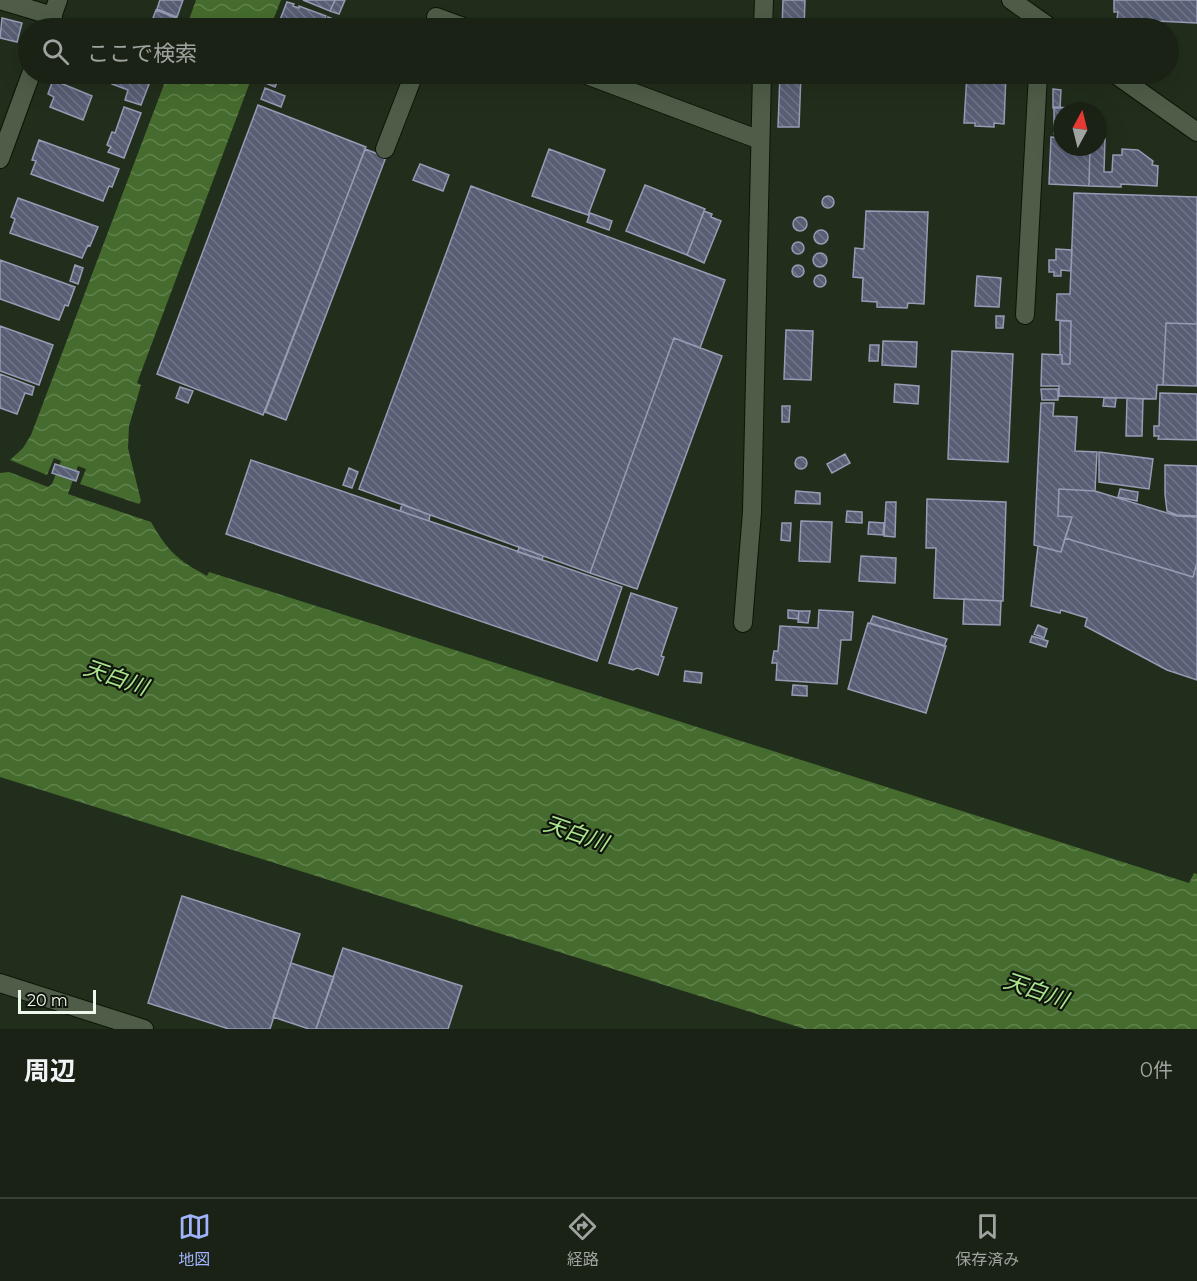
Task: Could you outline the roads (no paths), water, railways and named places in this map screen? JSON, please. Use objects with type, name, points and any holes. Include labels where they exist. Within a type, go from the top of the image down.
[{"type":"street","points":[[0,0],[53,15]]},
{"type":"street","points":[[763,18],[764,0]]},
{"type":"street","points":[[1011,0],[1038,18]]},
{"type":"street","points":[[0,159],[27,84]]},
{"type":"street","points":[[385,149],[410,84]]},
{"type":"street","points":[[611,84],[759,140]]},
{"type":"street","points":[[743,623],[752,512],[762,84]]},
{"type":"street","points":[[1025,315],[1037,84]]},
{"type":"street","points":[[1129,84],[1197,132]]},
{"type":"street","points":[[0,983],[144,1029]]},
{"type":"water","points":[[196,0],[281,0],[274,18],[190,18]]},
{"type":"water","name":"天白川","points":[[164,84],[249,84],[137,383],[141,385],[129,426],[128,448],[141,501],[139,504],[80,484],[86,469],[78,466],[68,494],[151,522],[174,554],[207,576],[209,572],[1189,883],[1194,873],[1197,874],[1197,1029],[805,1029],[0,777],[0,473],[9,472],[48,487],[52,484],[61,461],[54,458],[47,475],[10,460],[23,448],[31,435]]}]
